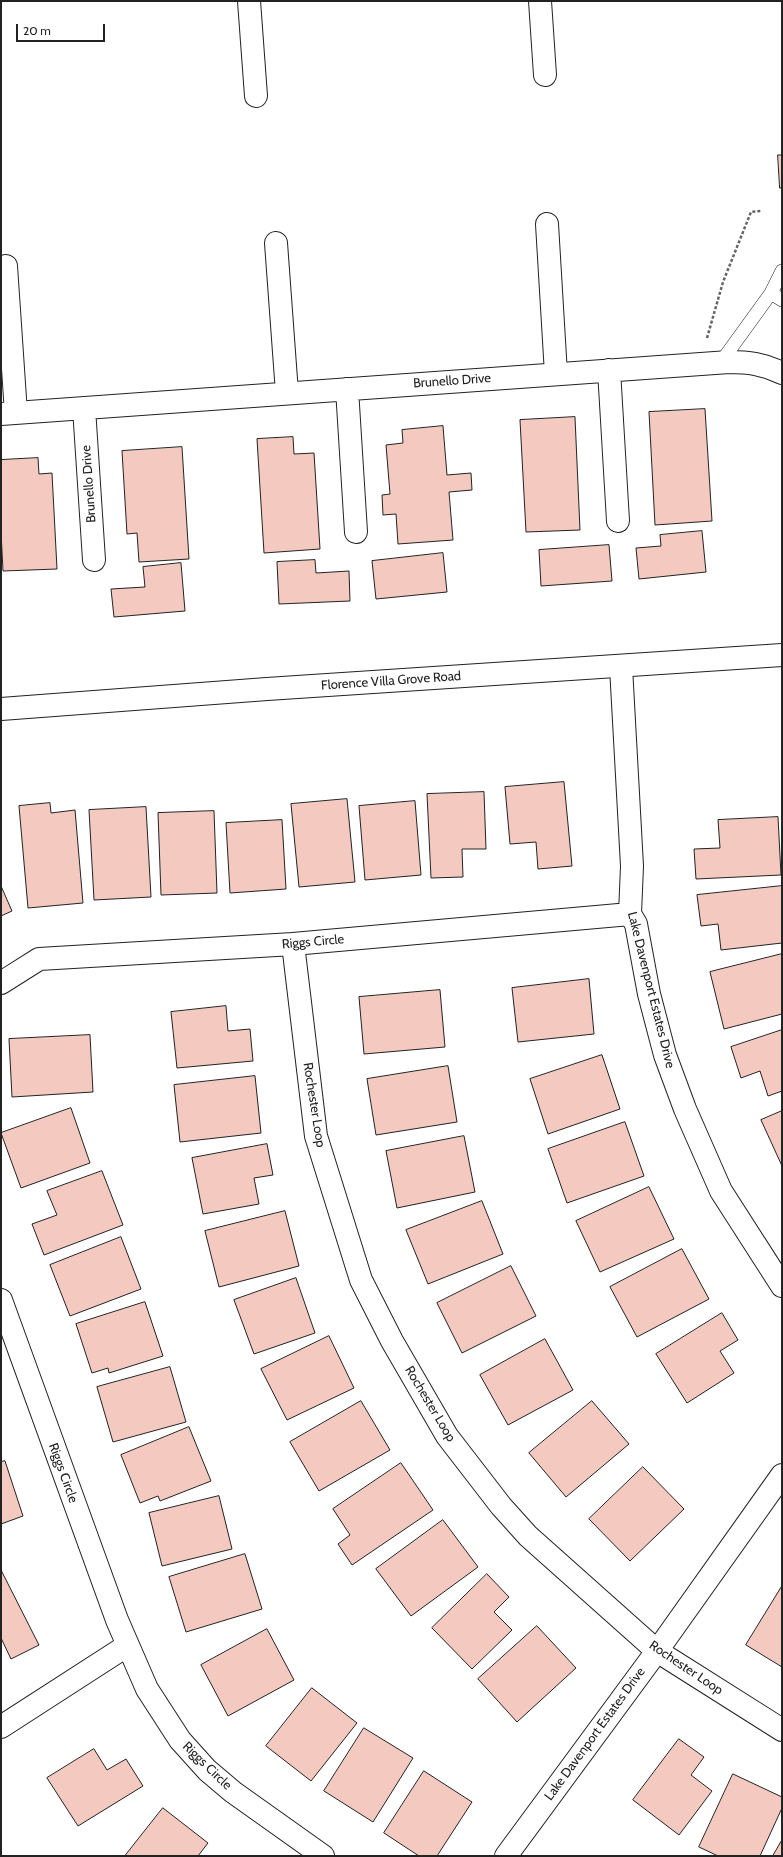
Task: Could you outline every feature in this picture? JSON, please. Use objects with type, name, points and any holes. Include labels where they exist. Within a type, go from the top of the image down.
[{"type":"street","points":[[249,1],[256,96]]},
{"type":"street","points":[[540,1],[545,75]]},
{"type":"street","points":[[547,224],[556,374]]},
{"type":"street","points":[[276,243],[287,393]]},
{"type":"street","name":"Brunello Drive","points":[[6,266],[9,414],[721,362],[750,362],[771,367],[782,373]]},
{"type":"street","points":[[609,370],[618,522]]},
{"type":"street","points":[[347,389],[356,532]]},
{"type":"street","name":"Brunello Drive","points":[[84,408],[94,560]]},
{"type":"street","name":"Florence Villa Grove Road","points":[[1,710],[267,689],[621,667],[782,655]]},
{"type":"street","name":"Lake Davenport Estates Drive","points":[[621,667],[632,866],[630,914],[636,924],[649,994],[666,1055],[684,1109],[721,1190],[782,1286]]},
{"type":"street","name":"Riggs Circle","points":[[1,983],[39,959],[293,944],[630,914]]},
{"type":"street","name":"Rochester Loop","points":[[293,944],[316,1136],[361,1280],[388,1334],[447,1436],[501,1506],[528,1536],[657,1651],[782,1730]]},
{"type":"street","name":"Riggs Circle","points":[[1,1300],[117,1620],[147,1689],[180,1740],[207,1770],[233,1792],[323,1856]]},
{"type":"street","name":"Lake Davenport Estates Drive","points":[[506,1856],[657,1651],[782,1475]]},
{"type":"street","points":[[1,1727],[128,1645]]},
{"type":"lane","points":[[721,362],[771,293],[782,271]]},
{"type":"lane","points":[[771,293],[782,300]]},
{"type":"path","points":[[706,342],[723,282],[751,212],[761,211]]},
{"type":"building","points":[[778,155],[782,155],[782,188],[780,188]]},
{"type":"building","points":[[705,409],[712,521],[655,525],[649,412]]},
{"type":"building","points":[[575,417],[580,530],[526,532],[520,420]]},
{"type":"building","points":[[443,426],[447,475],[471,473],[472,490],[449,492],[453,540],[398,544],[396,514],[383,515],[382,495],[390,494],[386,445],[403,443],[402,430]]},
{"type":"building","points":[[293,437],[294,454],[314,453],[320,549],[264,553],[257,439]]},
{"type":"building","points":[[182,447],[189,559],[139,562],[137,533],[127,534],[122,451]]},
{"type":"building","points":[[38,458],[39,474],[52,473],[57,569],[3,571],[1,532],[1,460]]},
{"type":"building","points":[[702,531],[706,572],[639,579],[636,548],[661,546],[660,535]]},
{"type":"building","points":[[609,545],[612,581],[541,586],[539,550]]},
{"type":"building","points":[[443,553],[447,592],[376,599],[372,561]]},
{"type":"building","points":[[315,560],[316,573],[349,571],[350,601],[279,604],[277,562]]},
{"type":"building","points":[[181,563],[185,611],[114,617],[111,589],[145,587],[143,567]]},
{"type":"building","points":[[564,782],[572,866],[538,869],[536,842],[510,844],[505,787]]},
{"type":"building","points":[[484,792],[486,849],[462,849],[463,877],[431,878],[427,794]]},
{"type":"building","points":[[347,799],[355,882],[299,887],[291,804]]},
{"type":"building","points":[[415,801],[421,875],[365,880],[359,806]]},
{"type":"building","points":[[50,803],[51,813],[75,810],[83,903],[28,908],[19,806]]},
{"type":"building","points":[[146,807],[151,897],[94,900],[89,810]]},
{"type":"building","points":[[214,811],[217,893],[161,895],[158,813]]},
{"type":"building","points":[[778,817],[781,875],[696,879],[694,849],[720,848],[718,820]]},
{"type":"building","points":[[282,820],[286,889],[230,893],[226,823]]},
{"type":"building","points":[[1,886],[12,911],[1,916]]},
{"type":"building","points":[[782,886],[782,943],[721,950],[718,924],[701,926],[697,895]]},
{"type":"building","points":[[782,954],[782,1014],[724,1029],[710,972]]},
{"type":"building","points":[[589,979],[594,1034],[518,1042],[512,988]]},
{"type":"building","points":[[440,990],[445,1047],[364,1054],[359,997]]},
{"type":"building","points":[[226,1006],[228,1031],[250,1029],[253,1061],[177,1068],[171,1012]]},
{"type":"building","points":[[782,1030],[782,1091],[768,1096],[760,1071],[741,1078],[731,1047]]},
{"type":"building","points":[[90,1035],[93,1092],[12,1097],[9,1039]]},
{"type":"building","points":[[602,1055],[620,1109],[548,1134],[530,1079]]},
{"type":"building","points":[[448,1066],[457,1122],[376,1135],[367,1079]]},
{"type":"building","points":[[255,1076],[261,1133],[180,1142],[174,1085]]},
{"type":"building","points":[[71,1108],[90,1163],[21,1188],[1,1133]]},
{"type":"building","points":[[782,1111],[782,1166],[761,1120]]},
{"type":"building","points":[[625,1122],[644,1176],[567,1203],[548,1149]]},
{"type":"building","points":[[464,1136],[475,1192],[397,1208],[386,1151]]},
{"type":"building","points":[[267,1144],[273,1175],[254,1178],[259,1204],[203,1214],[192,1158]]},
{"type":"building","points":[[102,1171],[123,1225],[44,1255],[32,1224],[57,1215],[47,1191]]},
{"type":"building","points":[[649,1187],[674,1239],[600,1272],[576,1221]]},
{"type":"building","points":[[482,1201],[503,1254],[428,1284],[406,1230]]},
{"type":"building","points":[[285,1211],[299,1266],[219,1287],[205,1231]]},
{"type":"building","points":[[121,1237],[141,1289],[70,1316],[50,1265]]},
{"type":"building","points":[[682,1249],[709,1299],[637,1337],[610,1287]]},
{"type":"building","points":[[511,1266],[536,1316],[462,1353],[437,1303]]},
{"type":"building","points":[[296,1278],[315,1333],[254,1354],[234,1300]]},
{"type":"building","points":[[145,1302],[163,1356],[109,1373],[108,1368],[92,1373],[76,1324]]},
{"type":"building","points":[[722,1313],[738,1340],[720,1351],[734,1373],[687,1403],[656,1354]]},
{"type":"building","points":[[329,1336],[354,1388],[287,1420],[261,1369]]},
{"type":"building","points":[[545,1339],[573,1390],[508,1425],[480,1375]]},
{"type":"building","points":[[170,1367],[186,1422],[113,1442],[97,1387]]},
{"type":"building","points":[[361,1401],[390,1450],[319,1491],[290,1442]]},
{"type":"building","points":[[592,1401],[629,1444],[566,1497],[529,1453]]},
{"type":"building","points":[[189,1427],[211,1481],[160,1501],[158,1496],[140,1503],[121,1455]]},
{"type":"building","points":[[5,1461],[23,1516],[1,1524],[1,1462]]},
{"type":"building","points":[[401,1463],[433,1510],[352,1565],[338,1544],[350,1535],[333,1509]]},
{"type":"building","points":[[643,1467],[684,1509],[630,1561],[589,1519]]},
{"type":"building","points":[[219,1496],[232,1549],[162,1566],[149,1513]]},
{"type":"building","points":[[443,1520],[478,1567],[411,1616],[376,1569]]},
{"type":"building","points":[[245,1554],[262,1609],[186,1632],[169,1577]]},
{"type":"building","points":[[1,1570],[39,1645],[11,1659],[1,1638]]},
{"type":"building","points":[[487,1574],[509,1597],[494,1612],[512,1630],[472,1669],[432,1628]]},
{"type":"building","points":[[782,1586],[782,1667],[746,1645]]},
{"type":"building","points":[[537,1626],[576,1668],[517,1722],[478,1679]]},
{"type":"building","points":[[267,1629],[294,1680],[228,1716],[201,1665]]},
{"type":"building","points":[[312,1688],[357,1723],[311,1781],[266,1746]]},
{"type":"building","points":[[364,1728],[413,1758],[373,1822],[324,1791]]},
{"type":"building","points":[[679,1739],[704,1757],[691,1775],[712,1791],[679,1835],[633,1800]]},
{"type":"building","points":[[94,1749],[107,1770],[126,1759],[143,1786],[78,1826],[47,1778]]},
{"type":"building","points":[[424,1771],[472,1802],[437,1856],[419,1856],[384,1833]]},
{"type":"building","points":[[733,1774],[782,1797],[782,1808],[760,1856],[718,1856],[699,1847]]},
{"type":"building","points":[[163,1808],[208,1843],[198,1856],[125,1856]]},
{"type":"building","points":[[782,1840],[782,1856],[773,1856]]}]
